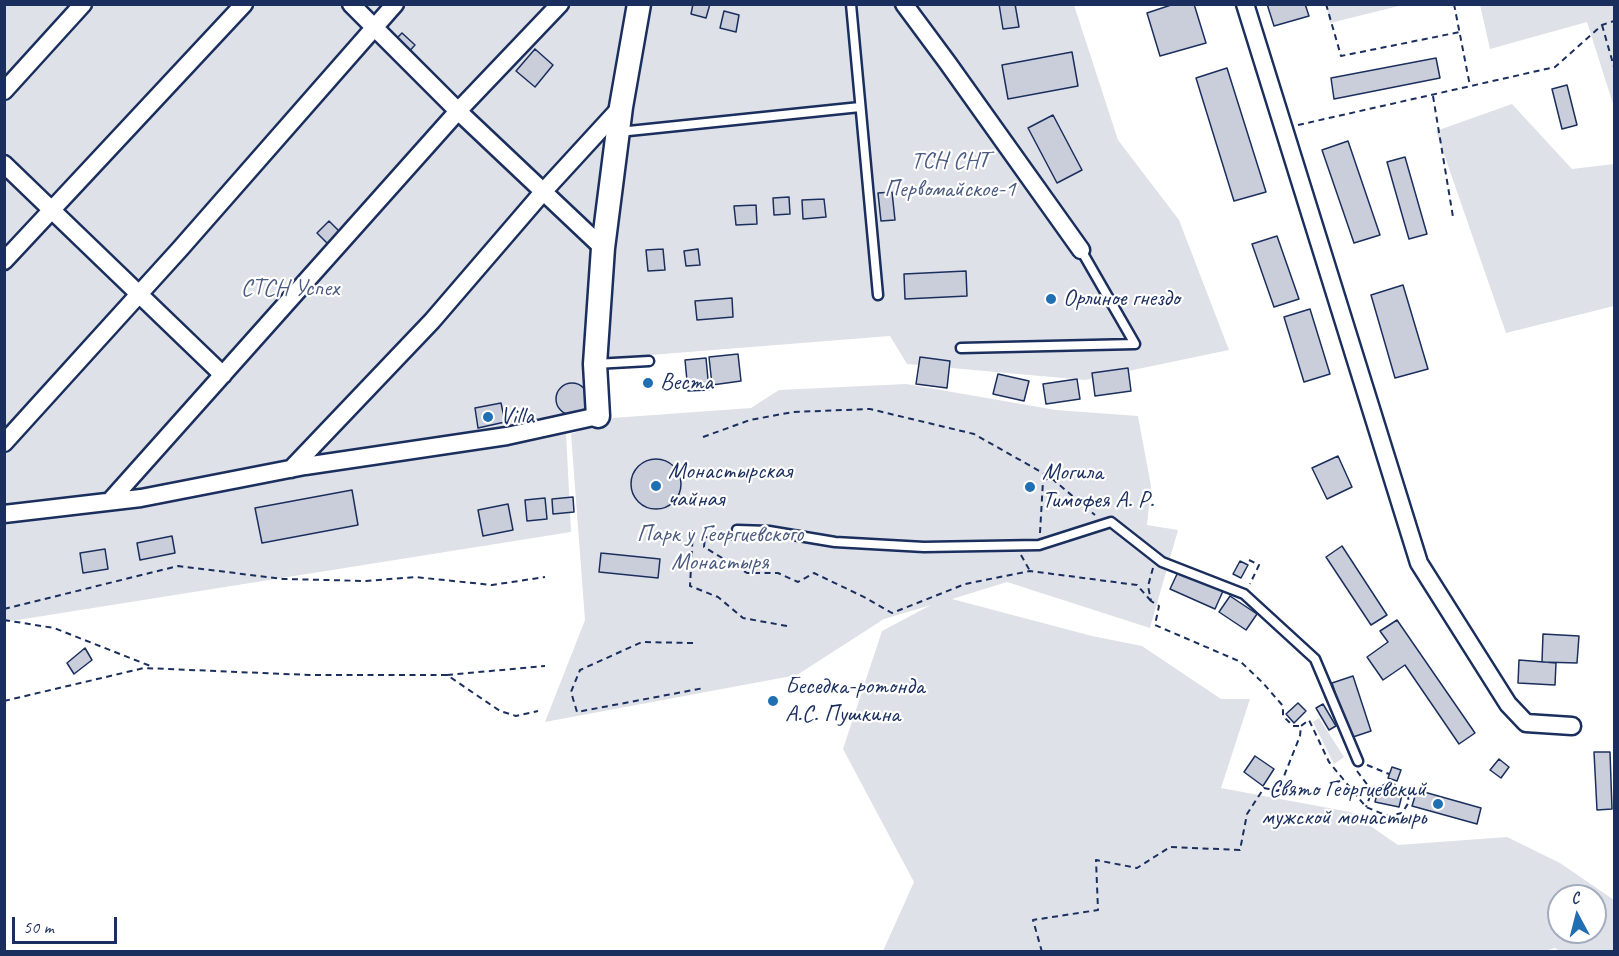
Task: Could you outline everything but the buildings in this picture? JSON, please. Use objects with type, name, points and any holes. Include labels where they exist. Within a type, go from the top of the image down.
[{"type":"main road","points":[[598,416],[595,364],[603,248],[621,107],[639,4]]},
{"type":"street","points":[[4,91],[83,4]]},
{"type":"street","points":[[4,261],[244,4]]},
{"type":"street","points":[[351,4],[458,111],[603,248]]},
{"type":"street","points":[[4,443],[395,4]]},
{"type":"street","points":[[110,501],[458,111],[560,4]]},
{"type":"street","points":[[904,4],[1081,250]]},
{"type":"street","points":[[1245,4],[1419,562],[1508,704],[1526,723],[1572,726]]},
{"type":"street","points":[[291,469],[432,321],[543,192],[621,107]]},
{"type":"street","points":[[4,164],[223,375]]},
{"type":"street","points":[[4,514],[141,498],[291,469],[507,436],[598,416]]},
{"type":"lane","points":[[851,4],[878,295]]},
{"type":"lane","points":[[618,132],[860,106]]},
{"type":"lane","points":[[961,348],[1135,344],[1081,250]]},
{"type":"lane","points":[[595,364],[649,361]]},
{"type":"lane","points":[[737,530],[768,531],[835,542],[924,547],[1039,545],[1111,522],[1156,557],[1173,567],[1244,594],[1314,659],[1358,761]]},
{"type":"path","points":[[1326,4],[1341,56],[1460,32]]},
{"type":"path","points":[[1454,4],[1470,86]]},
{"type":"path","points":[[1284,128],[1555,67],[1602,25],[1614,21]]},
{"type":"path","points":[[1602,25],[1614,68]]},
{"type":"path","points":[[1433,96],[1453,217]]},
{"type":"path","points":[[703,436],[750,420],[793,412],[870,409],[974,434],[1050,477],[1107,525]]},
{"type":"path","points":[[1039,545],[1043,481],[1050,477]]},
{"type":"path","points":[[693,530],[690,586],[718,597],[743,618],[787,626]]},
{"type":"path","points":[[740,540],[705,537],[704,547],[747,573],[778,573],[798,582],[814,573],[892,613],[965,584],[1030,571],[1137,585],[1151,601],[1159,606],[1155,625],[1241,662],[1283,706],[1283,716],[1293,726],[1302,725],[1309,720],[1329,762],[1366,807],[1388,816],[1402,813],[1409,802],[1407,792],[1390,782],[1372,791],[1366,807]]},
{"type":"path","points":[[1019,553],[1030,571]]},
{"type":"path","points":[[1151,601],[1148,586],[1156,557]]},
{"type":"path","points":[[1244,594],[1259,565],[1249,560]]},
{"type":"path","points":[[4,609],[178,566],[283,579],[366,580],[415,577],[492,585],[545,577]]},
{"type":"path","points":[[4,620],[54,628],[156,668]]},
{"type":"path","points":[[693,643],[642,642],[580,670],[571,692],[577,712],[704,688]]},
{"type":"path","points":[[4,701],[144,668],[309,675],[447,675],[545,666]]},
{"type":"path","points":[[447,675],[500,711],[516,716],[538,711]]},
{"type":"path","points":[[1041,951],[1033,921],[1098,910],[1096,860],[1137,868],[1170,846],[1240,850],[1247,814],[1264,788],[1278,791],[1300,736],[1302,725]]},
{"type":"path","points":[[1372,791],[1354,766],[1358,761],[1389,774]]},
{"type":"green space","name":"ТСН СНТ Первомайское-1","points":[[651,4],[1074,5],[1118,140],[1179,220],[1229,350],[1085,380],[907,364],[890,336],[600,359],[606,247]]},
{"type":"green space","points":[[1326,4],[1403,4],[1403,5],[1330,23]]},
{"type":"green space","name":"СТСН Успех","points":[[5,5],[646,5],[631,77],[593,413],[566,432],[571,532],[5,622]]},
{"type":"green space","points":[[1480,5],[1614,5],[1614,107],[1587,22],[1490,49]]},
{"type":"green space","points":[[1512,104],[1572,169],[1614,164],[1614,306],[1506,333],[1436,131]]},
{"type":"green space","name":"Парк у Георгиевского Монастыря","points":[[906,384],[1056,410],[1138,416],[1151,486],[1147,525],[1178,530],[1150,628],[1007,582],[952,599],[1092,636],[1142,646],[1221,699],[1250,699],[1221,788],[1350,812],[1398,845],[1507,837],[1560,863],[1591,884],[1547,884],[1547,944],[1607,944],[1607,895],[1614,900],[1614,951],[1560,951],[1555,948],[1541,952],[883,951],[914,882],[843,749],[882,631],[931,605],[884,619],[797,675],[545,722],[585,620],[571,434],[612,418],[751,408],[779,390]]},
{"type":"green space","points":[[1319,718],[1344,757],[1334,764],[1313,722]]},
{"type":"place","name":"Орлиное гнездо","points":[[1051,299]]},
{"type":"place","name":"Веста","points":[[648,383]]},
{"type":"place","name":"Villa","points":[[488,417]]},
{"type":"place","name":"Монастырская чайная","points":[[656,486]]},
{"type":"place","name":"Могила Тимофея А. Р.","points":[[1030,487]]},
{"type":"place","name":"Беседка-ротонда А.С. Пушкина","points":[[773,701]]},
{"type":"place","name":"Свято Георгиевский мужской монастырь","points":[[1438,804]]}]
